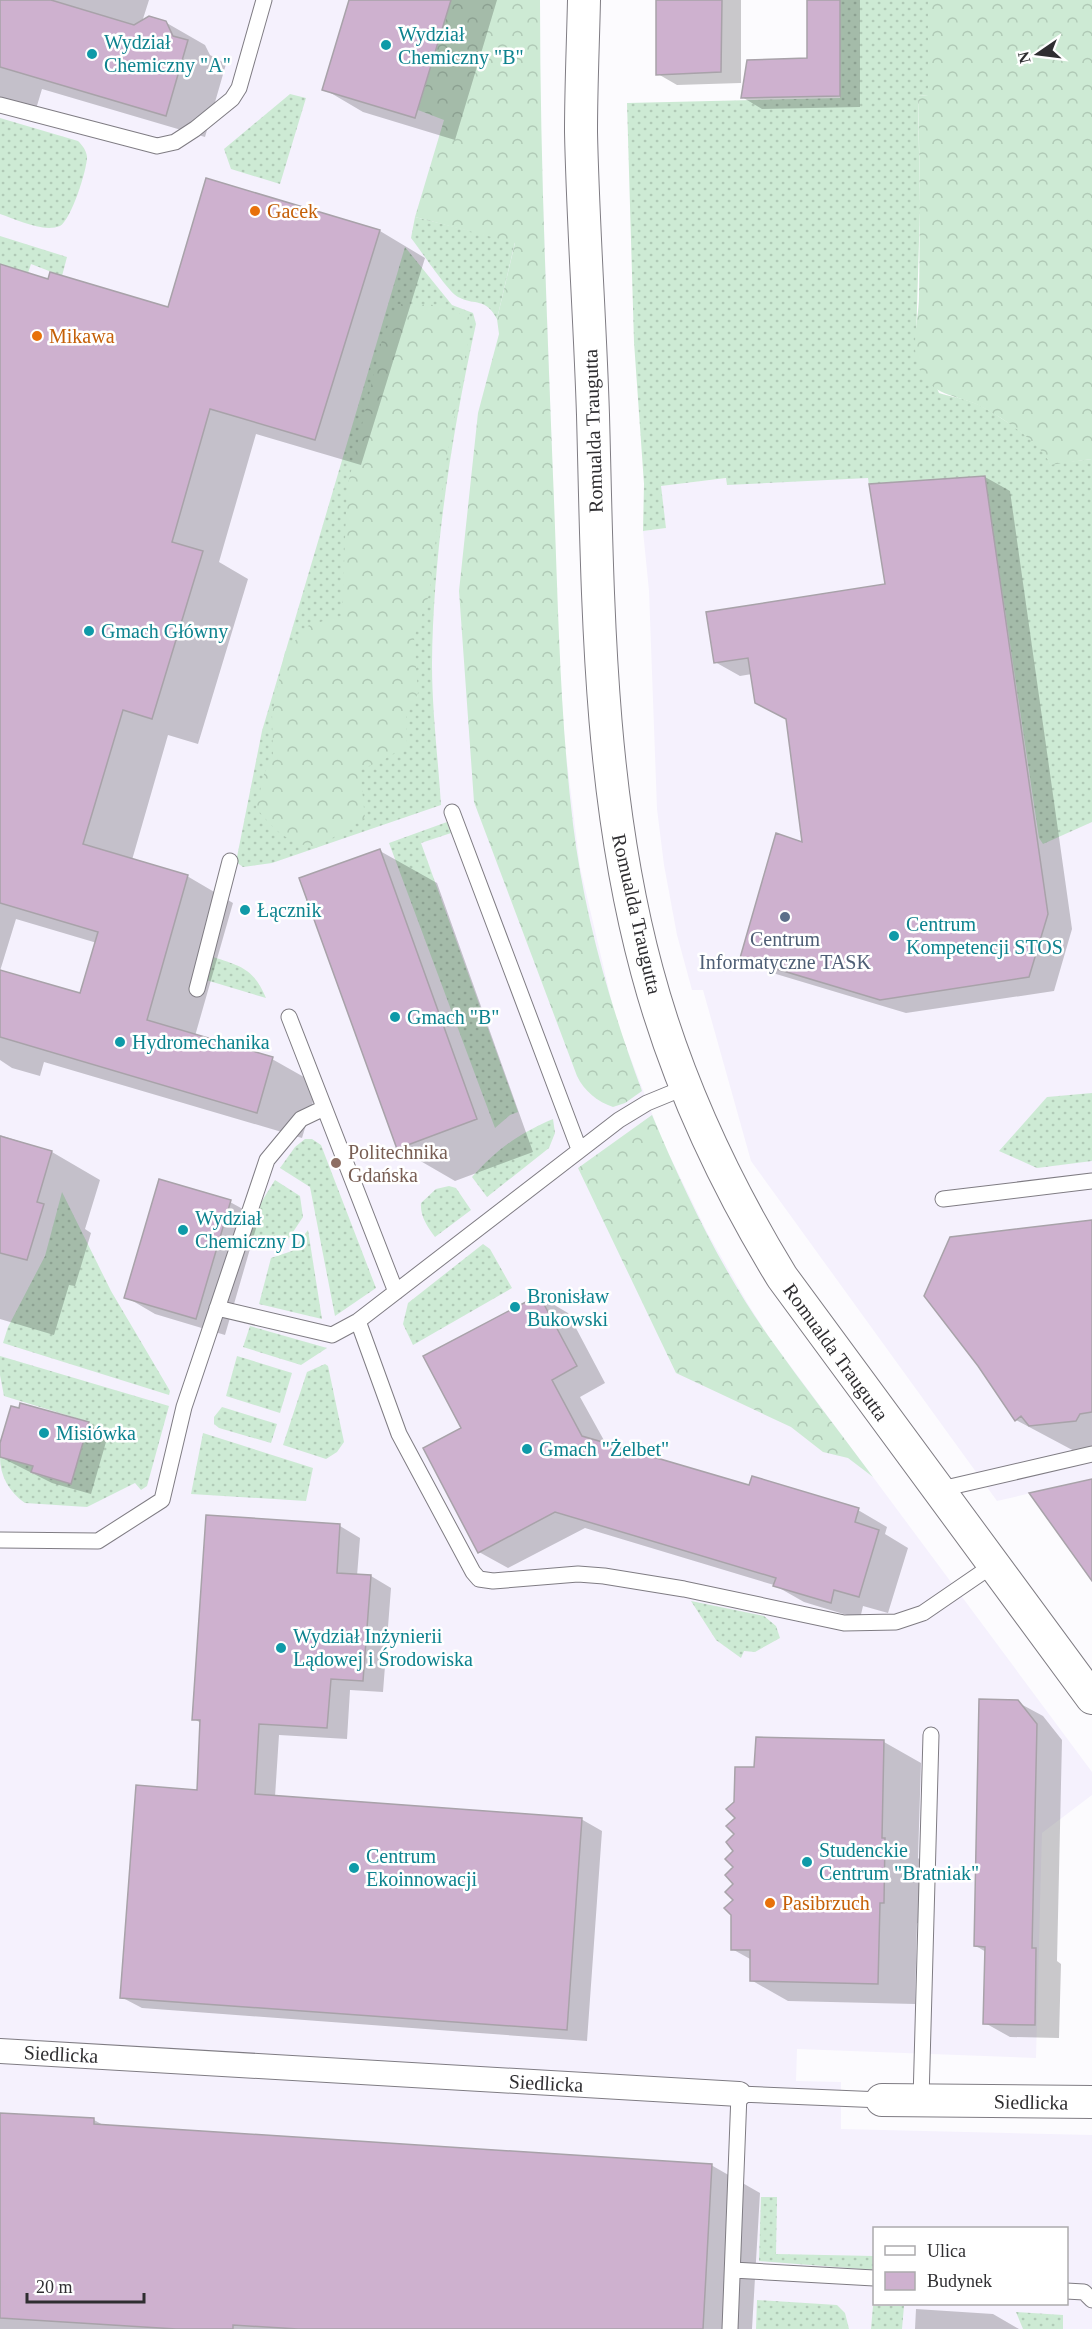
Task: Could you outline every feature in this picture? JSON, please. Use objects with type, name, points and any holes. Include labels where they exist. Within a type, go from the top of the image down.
[{"type":"street","name":"Romualda Traugutta","points":[[584,0],[581,132],[601,667],[619,841],[647,971],[672,1053],[686,1087],[736,1196],[782,1277],[1092,1698]]},
{"type":"street","name":"Siedlicka","points":[[0,2051],[739,2094]]},
{"type":"street","name":"Siedlicka","points":[[882,2100],[1092,2102]]},
{"type":"lane","points":[[0,105],[148,146],[175,142],[232,99],[239,88],[264,0]]},
{"type":"lane","points":[[452,812],[579,1149]]},
{"type":"lane","points":[[197,989],[230,861]]},
{"type":"lane","points":[[289,1017],[396,1292]]},
{"type":"lane","points":[[217,1308],[332,1335],[358,1321],[579,1149],[647,1103],[686,1087]]},
{"type":"lane","points":[[0,1539],[98,1541],[162,1500],[184,1407],[267,1160],[301,1119],[324,1108]]},
{"type":"lane","points":[[943,1199],[1092,1181]]},
{"type":"lane","points":[[358,1321],[399,1434],[473,1572],[479,1579],[493,1581],[578,1574],[604,1576],[684,1589],[844,1623],[896,1622],[923,1614],[993,1565]]},
{"type":"lane","points":[[937,1490],[1092,1454]]},
{"type":"lane","points":[[921,2100],[931,1735]]},
{"type":"lane","points":[[730,2329],[739,2094]]},
{"type":"lane","name":"Siedlicka","points":[[739,2094],[882,2100]]},
{"type":"lane","points":[[733,2270],[873,2278]]},
{"type":"lane","points":[[1068,2290],[1084,2292],[1092,2300]]},
{"type":"shaded area","name":"Politechnika Gdańska","points":[[0,0],[540,0],[540,116],[559,655],[565,745],[580,867],[616,1020],[663,1142],[707,1232],[748,1304],[769,1337],[1092,1772],[1092,1795],[1042,1833],[1036,2058],[797,2049],[796,2081],[841,2082],[841,2129],[1092,2135],[1092,2329],[0,2329]]},
{"type":"shaded area","points":[[1092,459],[1092,1479],[997,1501],[751,1161],[703,990],[692,990],[677,935],[664,865],[657,809],[649,591],[643,531],[666,528],[660,486],[727,478],[727,484],[1050,465]]},
{"type":"green space","points":[[451,0],[540,0],[546,297],[560,650],[568,780],[578,858],[591,926],[619,1026],[642,1091],[625,1103],[613,1107],[592,1095],[577,1076],[474,802],[459,591],[478,413],[499,334],[497,319],[515,243],[415,217],[444,120],[418,110]]},
{"type":"green space","points":[[840,0],[928,0],[928,95],[918,96],[920,209],[916,341],[939,393],[974,403],[997,416],[1030,439],[1046,456],[1050,464],[1092,459],[1092,822],[1043,844],[1039,838],[985,476],[869,485],[868,478],[727,485],[726,478],[661,486],[666,528],[643,531],[644,484],[634,342],[627,103],[840,98]]},
{"type":"green space","points":[[928,0],[1092,0],[1092,459],[1050,465],[1039,448],[997,415],[969,401],[937,390],[924,377],[916,360],[915,342],[919,305],[918,96],[928,95]]},
{"type":"green space","points":[[290,94],[306,98],[280,184],[231,169],[224,149]]},
{"type":"green space","points":[[0,118],[78,141],[84,148],[87,157],[81,183],[69,215],[60,226],[38,227],[0,214]]},
{"type":"green space","points":[[415,217],[515,242],[497,319],[493,312],[484,305],[458,297],[441,279],[411,238]]},
{"type":"green space","points":[[0,236],[67,257],[62,276],[31,264],[28,273],[0,264]]},
{"type":"green space","points":[[405,247],[452,305],[473,313],[476,324],[445,493],[436,579],[432,681],[441,805],[272,863],[243,867],[236,862],[262,731]]},
{"type":"green space","points":[[397,304],[437,305],[469,317],[469,335],[444,473],[429,595],[414,637],[418,693],[406,717],[407,745],[385,759],[360,770],[365,818],[316,848],[288,839],[256,808],[264,774],[273,756],[272,714],[285,652],[309,625],[342,616],[347,488],[382,340]]},
{"type":"green space","points":[[447,822],[451,833],[421,843],[518,1112],[510,1115],[495,1128],[389,843]]},
{"type":"green space","points":[[213,957],[246,970],[257,981],[266,998],[206,980]]},
{"type":"green space","points":[[1092,1093],[1092,1161],[1037,1168],[999,1151],[1047,1097]]},
{"type":"green space","points":[[652,1115],[690,1201],[735,1284],[769,1337],[873,1477],[848,1458],[823,1452],[791,1427],[676,1373],[578,1168]]},
{"type":"green space","points":[[553,1119],[555,1133],[549,1148],[487,1197],[472,1177],[490,1158],[509,1143],[529,1130]]},
{"type":"green space","points":[[305,1139],[312,1139],[321,1145],[376,1288],[335,1316],[310,1187],[280,1168],[295,1147]]},
{"type":"green space","points":[[275,1180],[300,1196],[303,1217],[285,1244],[262,1246],[249,1238],[257,1209]]},
{"type":"green space","points":[[449,1186],[456,1188],[471,1210],[435,1237],[423,1217],[421,1203],[436,1189]]},
{"type":"green space","points":[[62,1192],[111,1291],[170,1391],[169,1395],[3,1343],[8,1327],[45,1256]]},
{"type":"green space","points":[[308,1230],[322,1319],[259,1304],[271,1258],[292,1251]]},
{"type":"green space","points":[[483,1244],[490,1249],[512,1288],[413,1345],[403,1324],[408,1303]]},
{"type":"green space","points":[[250,1326],[327,1348],[301,1365],[243,1347]]},
{"type":"green space","points":[[0,1356],[169,1406],[147,1486],[141,1490],[135,1483],[87,1507],[25,1503],[19,1499],[10,1489],[4,1477],[0,1457],[33,1466],[31,1473],[71,1484],[89,1422],[4,1396],[0,1375]]},
{"type":"green space","points":[[237,1356],[292,1373],[280,1413],[226,1396]]},
{"type":"green space","points":[[325,1364],[328,1366],[344,1442],[337,1452],[326,1459],[283,1445],[307,1372]]},
{"type":"green space","points":[[222,1407],[277,1424],[271,1443],[219,1428],[214,1424],[214,1417]]},
{"type":"green space","points":[[203,1433],[313,1468],[306,1501],[191,1494]]},
{"type":"green space","points":[[691,1601],[764,1616],[776,1626],[780,1638],[755,1652],[744,1651],[741,1658],[716,1640]]},
{"type":"green space","points":[[761,2197],[777,2197],[776,2254],[873,2256],[873,2270],[759,2261]]},
{"type":"green space","points":[[757,2300],[837,2305],[845,2313],[849,2329],[756,2329]]},
{"type":"green space","points":[[873,2306],[904,2306],[902,2329],[871,2329]]},
{"type":"green space","points":[[1016,2312],[1063,2315],[1063,2329],[1023,2329]]},
{"type":"building","name":"Wydział Chemiczny \"A\"","points":[[0,0],[51,0],[134,25],[149,16],[166,21],[173,36],[188,40],[166,116],[0,67]]},
{"type":"building","name":"Wydział Chemiczny \"B\"","points":[[349,0],[451,0],[415,118],[322,90]]},
{"type":"building","points":[[656,0],[722,0],[721,72],[656,75]]},
{"type":"building","points":[[807,0],[840,0],[840,96],[741,98],[747,60],[807,58]]},
{"type":"building","name":"Gmach Główny","points":[[206,178],[380,230],[315,440],[210,409],[172,542],[203,551],[152,719],[123,710],[83,844],[188,875],[147,1020],[273,1057],[257,1113],[0,1037],[0,970],[80,993],[98,932],[0,903],[0,264],[48,279],[50,272],[168,307]]},
{"type":"building","points":[[985,476],[1048,914],[1029,977],[880,1000],[740,958],[776,833],[802,842],[786,719],[755,703],[748,658],[714,663],[706,612],[885,584],[869,484]]},
{"type":"building","name":"Gmach \"B\"","points":[[380,849],[477,1119],[397,1149],[299,878]]},
{"type":"building","points":[[0,1136],[52,1151],[37,1202],[44,1204],[27,1260],[0,1253]]},
{"type":"building","name":"Wydział Chemiczny D","points":[[159,1179],[231,1200],[196,1319],[124,1298]]},
{"type":"building","points":[[1092,1220],[1092,1412],[1080,1414],[1076,1421],[1029,1426],[1021,1416],[1015,1421],[978,1366],[924,1296],[950,1237]]},
{"type":"building","name":"Gmach \"Żelbet\"","points":[[539,1295],[577,1366],[552,1380],[582,1436],[749,1485],[752,1476],[859,1508],[855,1522],[879,1530],[859,1597],[834,1590],[831,1603],[773,1586],[776,1578],[555,1512],[478,1553],[423,1448],[461,1428],[423,1356]]},
{"type":"building","name":"Misiówka","points":[[20,1403],[89,1422],[71,1484],[31,1472],[33,1466],[0,1457],[0,1443],[11,1406],[19,1408]]},
{"type":"building","points":[[1092,1479],[1092,1581],[1029,1493]]},
{"type":"building","name":"Centrum Ekoinnowacji","points":[[206,1515],[340,1524],[337,1573],[371,1575],[363,1681],[331,1679],[327,1728],[259,1724],[255,1794],[582,1818],[567,2030],[120,1998],[136,1785],[197,1790],[200,1720],[192,1720]]},
{"type":"building","points":[[979,1699],[1018,1700],[1037,1724],[1032,1948],[1036,1948],[1035,2025],[983,2024],[985,1947],[974,1946]]},
{"type":"building","name":"Studenckie Centrum \"Bratniak\"","points":[[756,1737],[884,1740],[882,1838],[885,1838],[884,1903],[880,1903],[878,1984],[750,1981],[750,1950],[731,1950],[731,1915],[724,1908],[733,1900],[725,1892],[733,1884],[725,1875],[733,1867],[725,1859],[733,1851],[726,1842],[734,1834],[726,1826],[735,1818],[726,1809],[734,1802],[735,1767],[754,1767]]},
{"type":"building","points":[[0,2113],[94,2118],[94,2124],[712,2164],[703,2329],[298,2329],[233,2325],[233,2329],[176,2329],[0,2318]]},
{"type":"place","name":"Wydział Chemiczny \"B\"","points":[[386,45]]},
{"type":"place","name":"Wydział Chemiczny \"A\"","points":[[92,54]]},
{"type":"place","name":"Gacek","points":[[255,211]]},
{"type":"place","name":"Mikawa","points":[[37,336]]},
{"type":"place","name":"Gmach Główny","points":[[89,631]]},
{"type":"place","name":"Łącznik","points":[[245,910]]},
{"type":"place","name":"Centrum Informatyczne TASK","points":[[785,917]]},
{"type":"place","name":"Centrum Kompetencji STOS","points":[[894,936]]},
{"type":"place","name":"Gmach \"B\"","points":[[395,1017]]},
{"type":"place","name":"Hydromechanika","points":[[120,1042]]},
{"type":"place","name":"Politechnika Gdańska","points":[[336,1163]]},
{"type":"place","name":"Wydział Chemiczny D","points":[[183,1230]]},
{"type":"place","name":"Bronisław Bukowski","points":[[515,1307]]},
{"type":"place","name":"Misiówka","points":[[44,1433]]},
{"type":"place","name":"Gmach \"Żelbet\"","points":[[527,1449]]},
{"type":"place","name":"Wydział Inżynierii Lądowej i Środowiska","points":[[281,1648]]},
{"type":"place","name":"Studenckie Centrum \"Bratniak\"","points":[[807,1862]]},
{"type":"place","name":"Centrum Ekoinnowacji","points":[[354,1868]]},
{"type":"place","name":"Pasibrzuch","points":[[770,1903]]}]
